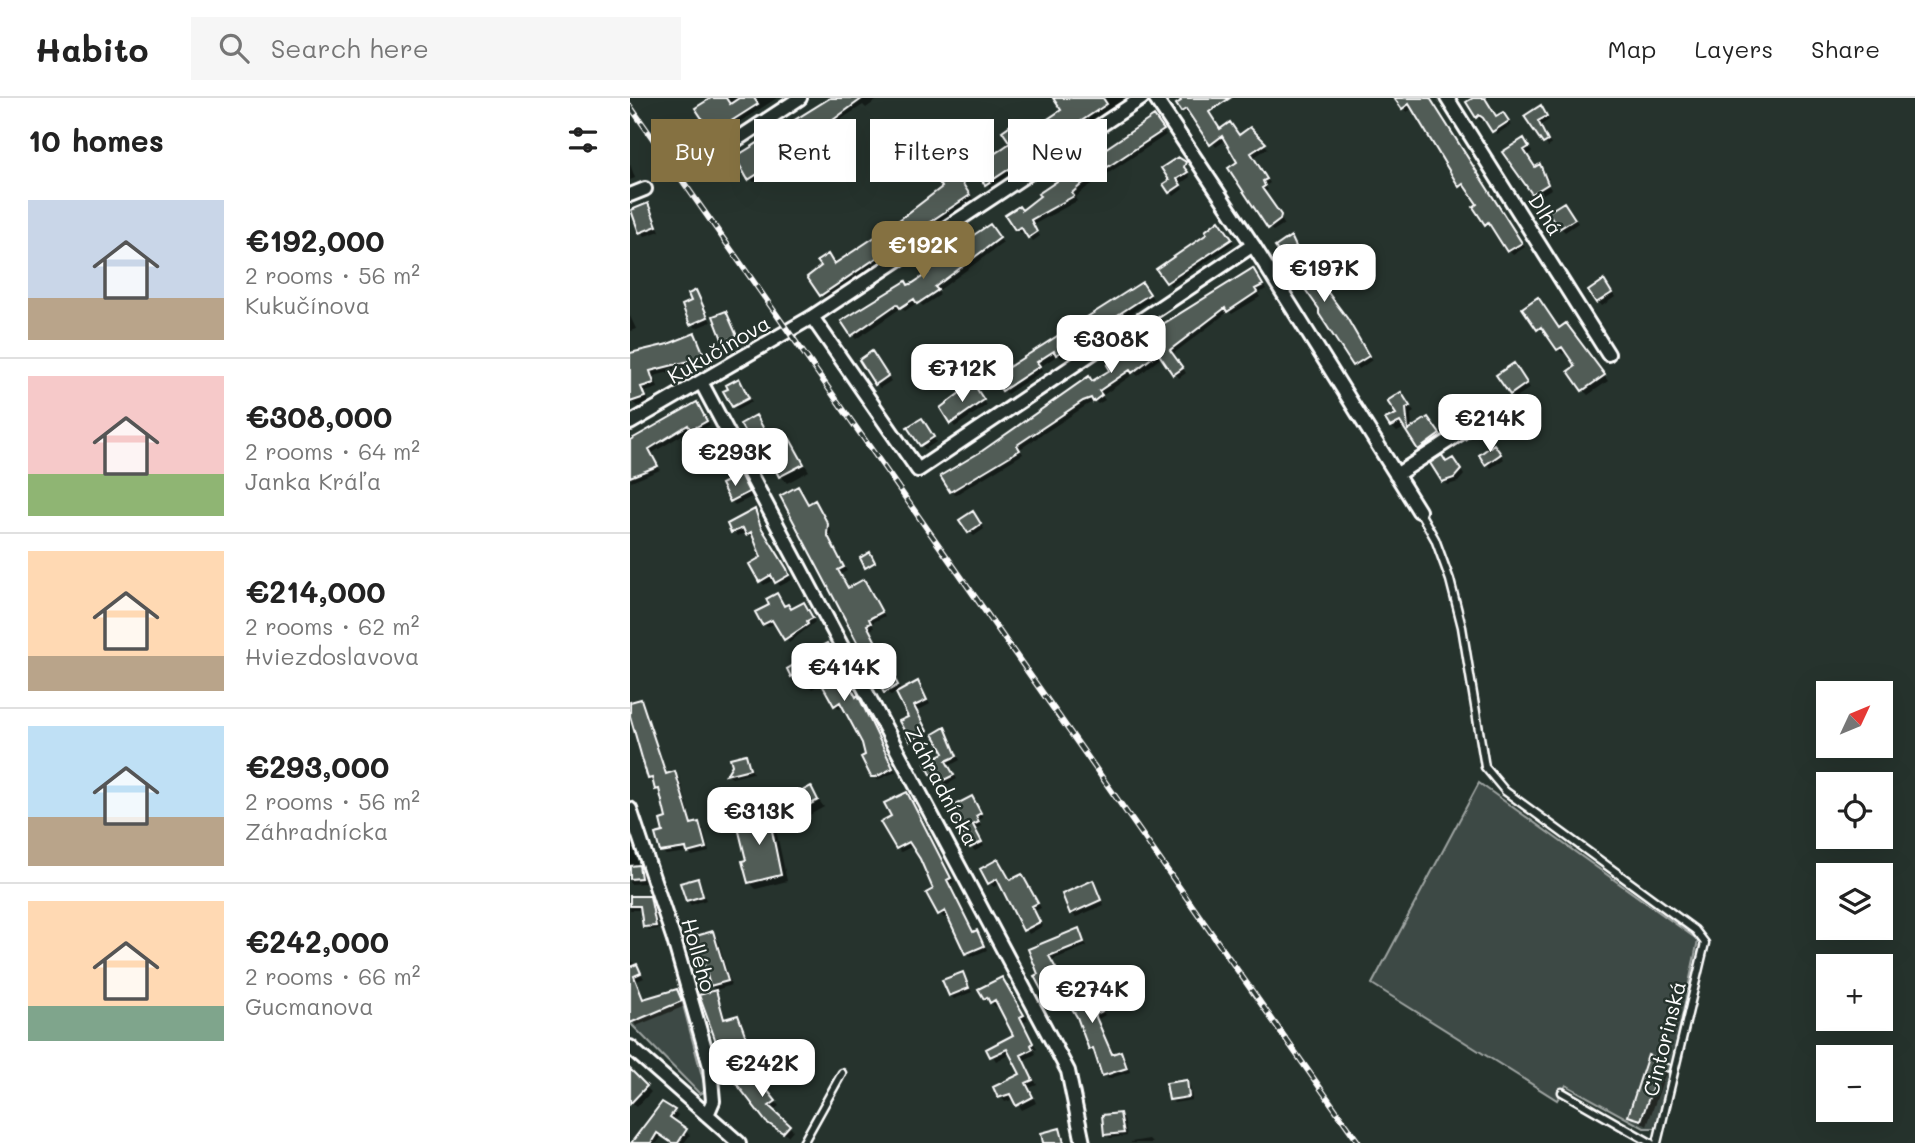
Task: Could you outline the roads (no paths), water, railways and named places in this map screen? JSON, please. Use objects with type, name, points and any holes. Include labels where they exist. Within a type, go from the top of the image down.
[{"type":"street","points":[[740,137],[800,98]]},
{"type":"street","points":[[1142,98],[812,317],[918,470],[1253,245]]},
{"type":"street","points":[[1155,98],[1253,245],[1419,511]]},
{"type":"street","name":"Dlhá","points":[[1447,98],[1608,354]]},
{"type":"street","points":[[630,195],[645,189]]},
{"type":"street","name":"Kukučínova","points":[[630,423],[812,317]]},
{"type":"street","name":"Záhradnícka","points":[[701,382],[1068,1071],[1083,1143]]},
{"type":"street","points":[[1396,475],[1496,410]]},
{"type":"street","name":"Hollého","points":[[630,809],[674,940],[710,1066],[713,1101],[707,1115]]},
{"type":"street","points":[[630,1047],[739,1143]]},
{"type":"lane","name":"Cintorinská","points":[[1419,511],[1435,539],[1450,580],[1462,628],[1485,767],[1505,792],[1695,930],[1705,943],[1657,1143]]},
{"type":"lane","points":[[803,1143],[816,1125],[842,1073]]},
{"type":"lane","points":[[1562,1092],[1651,1143]]},
{"type":"railway","points":[[630,106],[1359,1143]]}]
